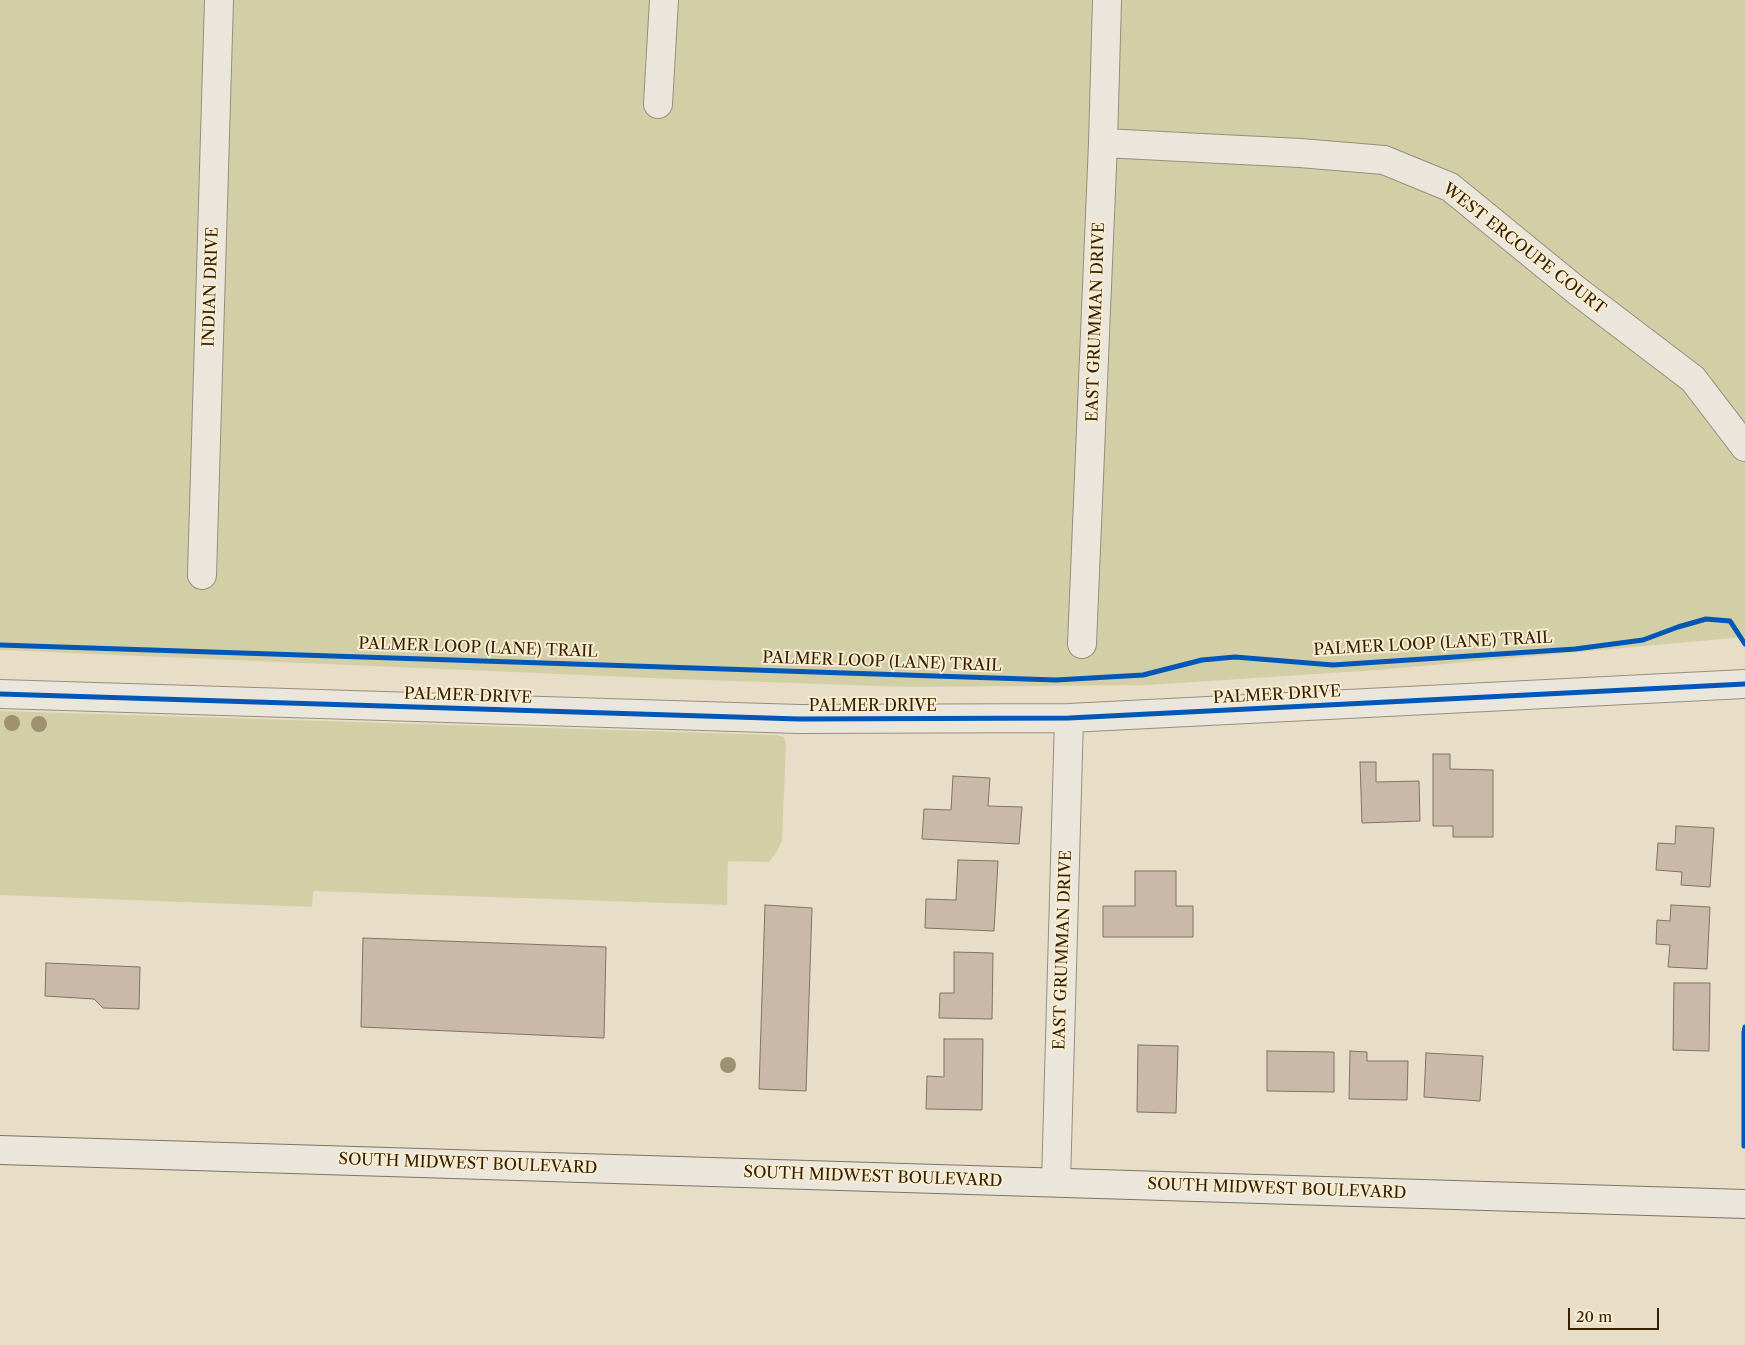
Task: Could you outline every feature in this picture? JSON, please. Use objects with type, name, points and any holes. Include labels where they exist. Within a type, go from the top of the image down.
[{"type":"street","name":"INDIAN DRIVE","points":[[202,575],[220,0]]},
{"type":"street","points":[[658,104],[664,0]]},
{"type":"street","name":"EAST GRUMMAN DRIVE","points":[[1082,644],[1103,143],[1107,0]]},
{"type":"street","name":"WEST ERCOUPE COURT","points":[[1103,143],[1300,153],[1384,160],[1450,187],[1576,290],[1693,379],[1745,447]]},
{"type":"street","name":"PALMER DRIVE","points":[[0,694],[799,719],[1069,718],[1745,684]]},
{"type":"street","name":"EAST GRUMMAN DRIVE","points":[[1056,1182],[1069,718]]},
{"type":"street","name":"SOUTH MIDWEST BOULEVARD","points":[[0,1150],[1745,1204]]},
{"type":"shaded area","points":[[0,0],[1745,0],[1745,637],[1378,670],[1148,685],[909,687],[675,679],[0,650]]},
{"type":"shaded area","points":[[0,711],[776,735],[784,737],[786,744],[782,841],[769,862],[728,861],[727,905],[313,891],[312,907],[0,895]]},
{"type":"building","points":[[1433,754],[1450,754],[1450,769],[1493,770],[1493,837],[1453,837],[1453,826],[1433,826]]},
{"type":"building","points":[[1360,762],[1376,762],[1376,782],[1419,781],[1420,821],[1362,823]]},
{"type":"building","points":[[953,776],[990,778],[988,806],[1022,807],[1019,844],[922,839],[924,809],[951,810]]},
{"type":"building","points":[[1676,826],[1714,828],[1710,887],[1681,885],[1682,872],[1656,870],[1658,843],[1675,844]]},
{"type":"building","points":[[958,860],[998,861],[994,931],[925,928],[926,899],[956,900]]},
{"type":"building","points":[[1135,871],[1176,871],[1176,906],[1193,906],[1193,937],[1103,937],[1103,906],[1135,906]]},
{"type":"building","points":[[765,905],[812,908],[806,1091],[759,1089]]},
{"type":"building","points":[[1671,905],[1710,907],[1707,969],[1668,967],[1670,945],[1656,944],[1657,920],[1670,921]]},
{"type":"building","points":[[363,938],[606,947],[604,1038],[361,1027]]},
{"type":"building","points":[[954,952],[993,953],[992,1019],[939,1018],[940,993],[954,993]]},
{"type":"building","points":[[46,963],[140,967],[139,1009],[103,1008],[94,999],[45,996]]},
{"type":"building","points":[[1674,983],[1710,983],[1709,1051],[1673,1050]]},
{"type":"building","points":[[944,1039],[983,1039],[982,1110],[926,1109],[927,1076],[944,1077]]},
{"type":"building","points":[[1138,1045],[1178,1046],[1176,1113],[1137,1112]]},
{"type":"building","points":[[1267,1051],[1334,1052],[1334,1092],[1267,1091]]},
{"type":"building","points":[[1350,1051],[1367,1052],[1367,1061],[1408,1061],[1407,1100],[1349,1099]]},
{"type":"building","points":[[1426,1053],[1483,1056],[1480,1101],[1424,1097]]},
{"type":"cycle path","name":"PALMER LOOP (LANE) TRAIL","points":[[0,645],[1056,680],[1143,675],[1202,660],[1235,657],[1333,665],[1575,649],[1643,640],[1706,619],[1730,621],[1745,644]]},
{"type":"cycle path","points":[[0,694],[799,719],[1069,718],[1745,684]]},
{"type":"cycle path","points":[[1744,1146],[1745,1027]]}]
